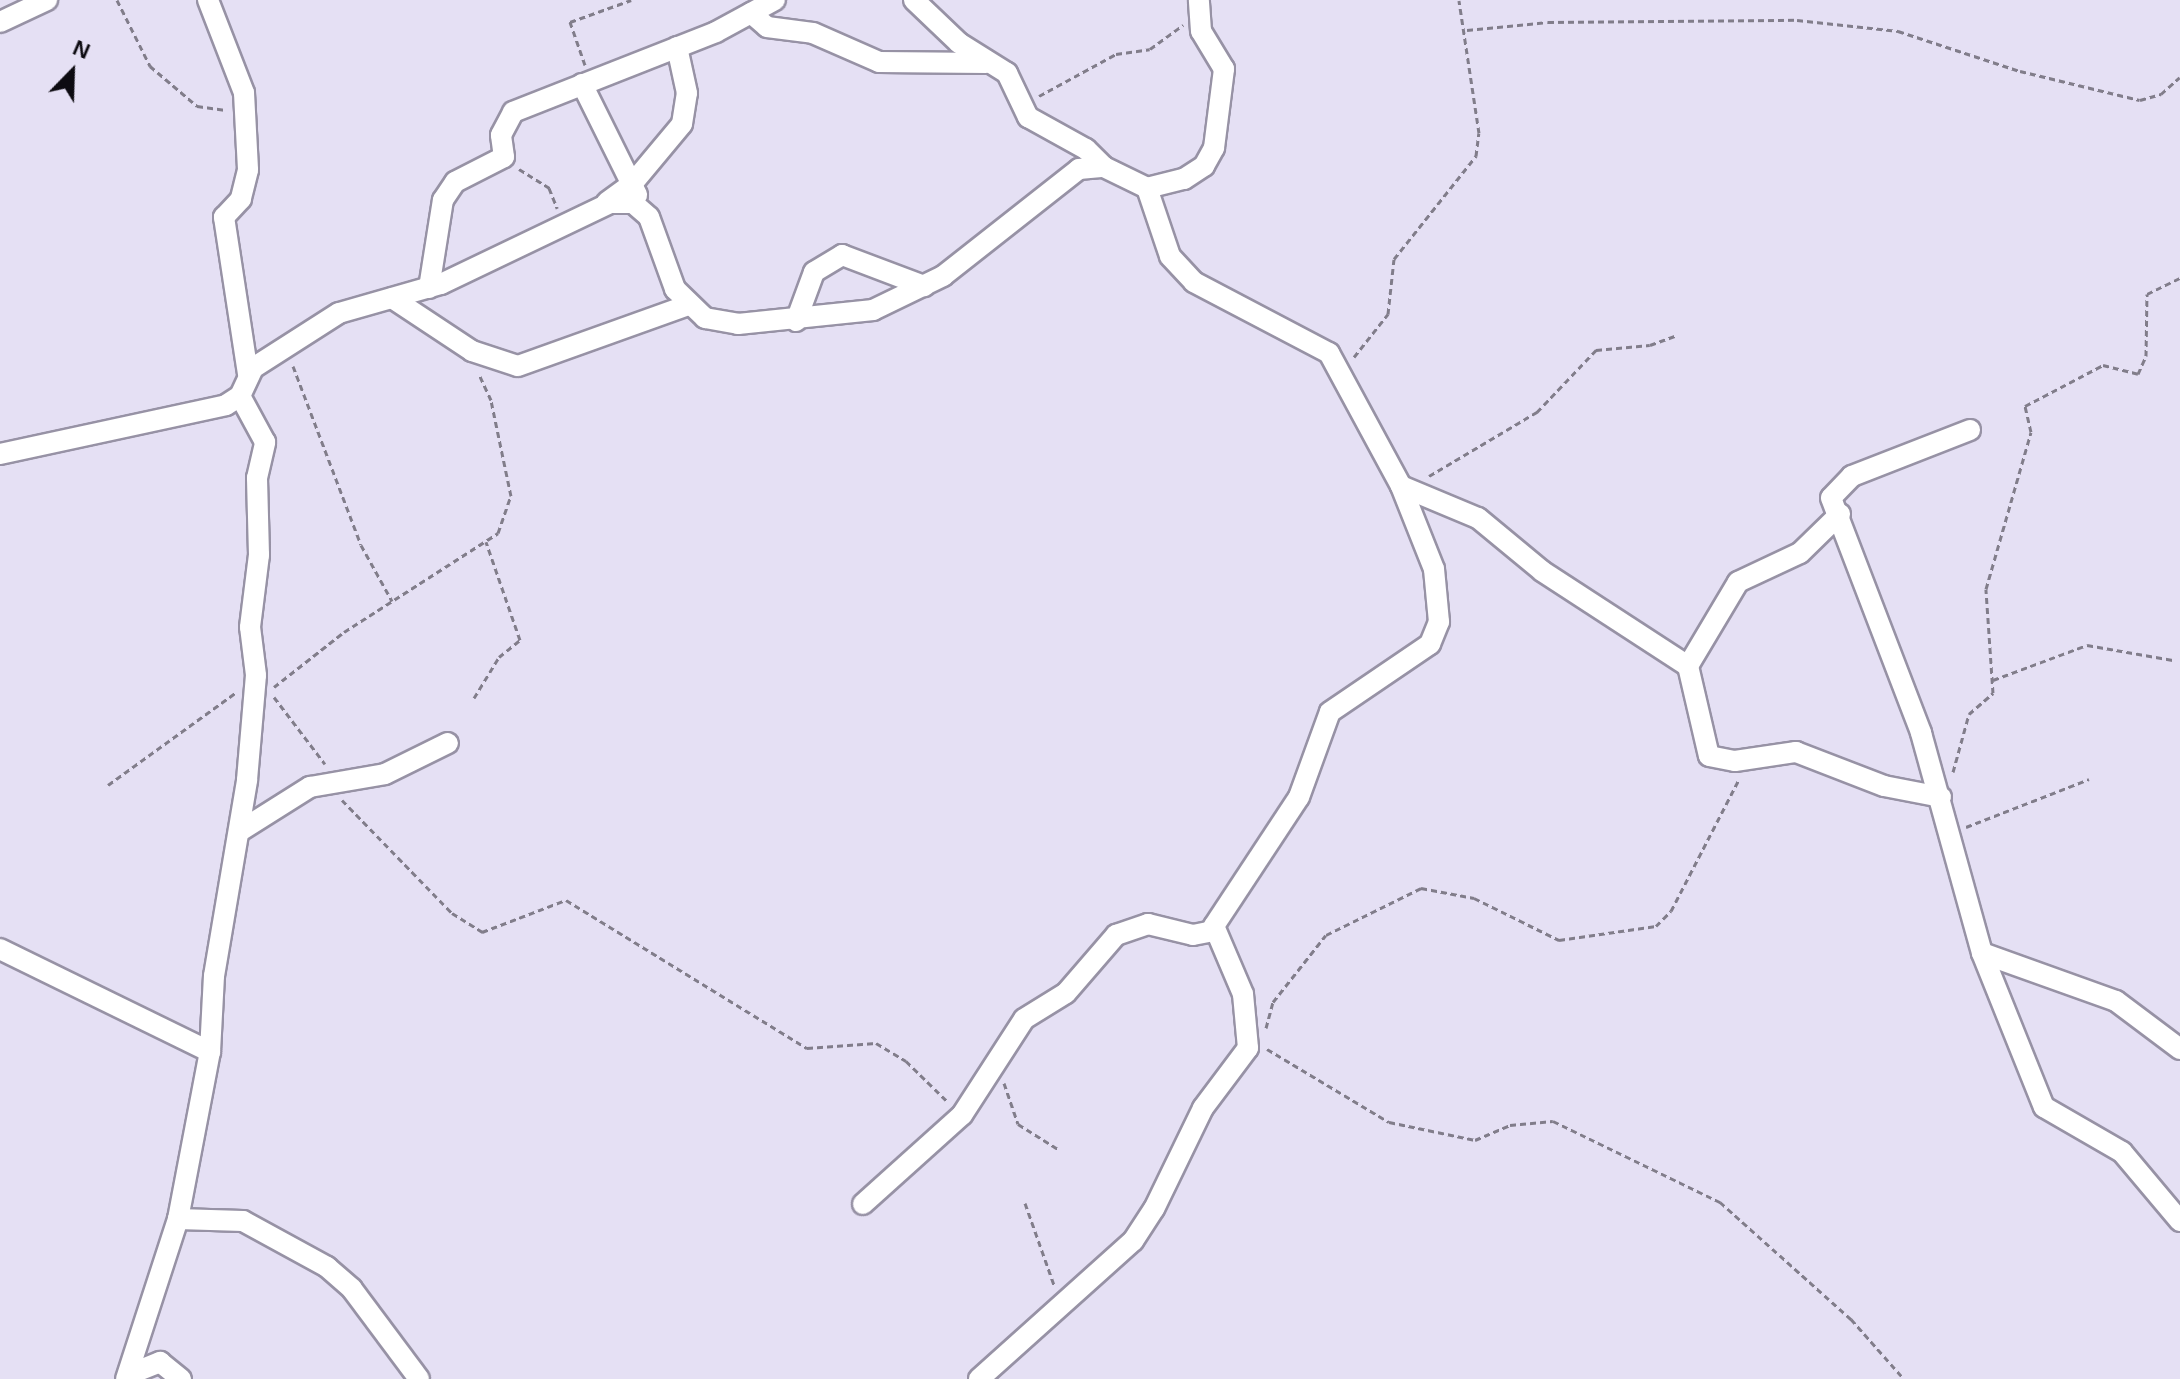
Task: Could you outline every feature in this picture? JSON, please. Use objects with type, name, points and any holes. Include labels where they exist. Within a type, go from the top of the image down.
[{"type":"street","points":[[0,22],[47,0]]},
{"type":"street","points":[[127,1377],[178,1219],[210,1052],[214,976],[262,697],[250,627],[259,555],[257,478],[265,442],[240,396],[248,374],[224,217],[241,199],[248,170],[245,115],[241,75],[208,0]]},
{"type":"street","points":[[429,288],[451,186],[504,157],[501,135],[513,112],[677,47],[775,0]]},
{"type":"street","points":[[914,0],[989,64],[1007,73],[1028,117],[1086,149],[1104,167],[1147,188],[1184,179],[1204,166],[1214,148],[1224,69],[1198,8]]},
{"type":"street","points":[[751,13],[767,27],[813,33],[879,62],[989,64]]},
{"type":"street","points":[[248,374],[339,313],[429,288],[494,263],[599,207],[632,184],[664,151],[686,112],[677,47]]},
{"type":"street","points":[[586,83],[686,306],[705,318],[738,324],[796,321],[873,310],[924,286],[1057,181],[1079,169],[1104,167]]},
{"type":"street","points":[[863,1204],[962,1115],[1000,1064],[1024,1019],[1066,993],[1116,935],[1148,924],[1193,935],[1213,931],[1299,797],[1330,712],[1353,702],[1435,635],[1434,569],[1405,487],[1351,392],[1322,347],[1233,307],[1177,266],[1147,188]]},
{"type":"street","points":[[599,207],[622,201],[643,210]]},
{"type":"street","points":[[796,321],[814,272],[842,255],[924,286]]},
{"type":"street","points":[[392,298],[472,351],[502,363],[535,364],[686,306]]},
{"type":"street","points":[[0,454],[140,420],[185,417],[240,396]]},
{"type":"street","points":[[1970,430],[1852,476],[1831,492],[1941,797],[1982,953],[2044,1107],[2122,1152],[2180,1221]]},
{"type":"street","points":[[1405,487],[1478,518],[1542,571],[1688,666]]},
{"type":"street","points":[[1840,514],[1800,553],[1738,582],[1688,666],[1702,748],[1716,760],[1796,752],[1884,786],[1941,797]]},
{"type":"street","points":[[240,831],[287,797],[334,782],[385,774],[448,743]]},
{"type":"street","points":[[979,1379],[1133,1241],[1203,1108],[1245,1056],[1256,1034],[1243,994],[1213,931]]},
{"type":"street","points":[[0,949],[210,1052]]},
{"type":"street","points":[[1982,953],[2116,1001],[2180,1049]]},
{"type":"street","points":[[178,1219],[243,1221],[327,1267],[361,1300],[419,1379]]},
{"type":"street","points":[[127,1377],[160,1362],[181,1379]]},
{"type":"path","points":[[117,0],[139,50],[178,93],[205,111],[245,115]]},
{"type":"path","points":[[586,83],[568,26],[577,16],[631,0]]},
{"type":"path","points":[[1351,392],[1356,349],[1388,314],[1394,259],[1476,156],[1467,30],[1459,0]]},
{"type":"path","points":[[1019,94],[1048,95],[1116,54],[1150,49],[1198,8]]},
{"type":"path","points":[[1467,30],[1548,22],[1797,20],[1898,31],[2020,71],[2140,100],[2161,94],[2180,77]]},
{"type":"path","points":[[504,157],[549,188],[564,224]]},
{"type":"path","points":[[1941,797],[1962,752],[1969,714],[1989,701],[1993,680],[1986,589],[2031,432],[2025,406],[2103,365],[2138,374],[2146,356],[2147,294],[2180,278]]},
{"type":"path","points":[[1405,487],[1537,412],[1596,350],[1675,336]]},
{"type":"path","points":[[287,347],[304,407],[392,601]]},
{"type":"path","points":[[472,351],[491,400],[511,496],[510,514],[486,542],[392,601],[262,697],[334,782],[353,818],[474,928],[492,933],[566,900],[813,1050],[876,1043],[906,1061],[962,1115]]},
{"type":"path","points":[[474,698],[499,657],[520,640],[486,542]]},
{"type":"path","points":[[1993,680],[2087,645],[2173,660]]},
{"type":"path","points":[[108,785],[206,720],[256,675]]},
{"type":"path","points":[[1750,758],[1671,911],[1656,926],[1559,940],[1474,898],[1421,888],[1326,935],[1273,1002],[1256,1034],[1389,1122],[1475,1140],[1510,1125],[1553,1121],[1720,1202],[1851,1319],[1904,1379]]},
{"type":"path","points":[[1950,831],[2004,817],[2089,779]]},
{"type":"path","points":[[1000,1064],[1012,1116],[1058,1149]]},
{"type":"path","points":[[1025,1203],[1061,1304]]}]
